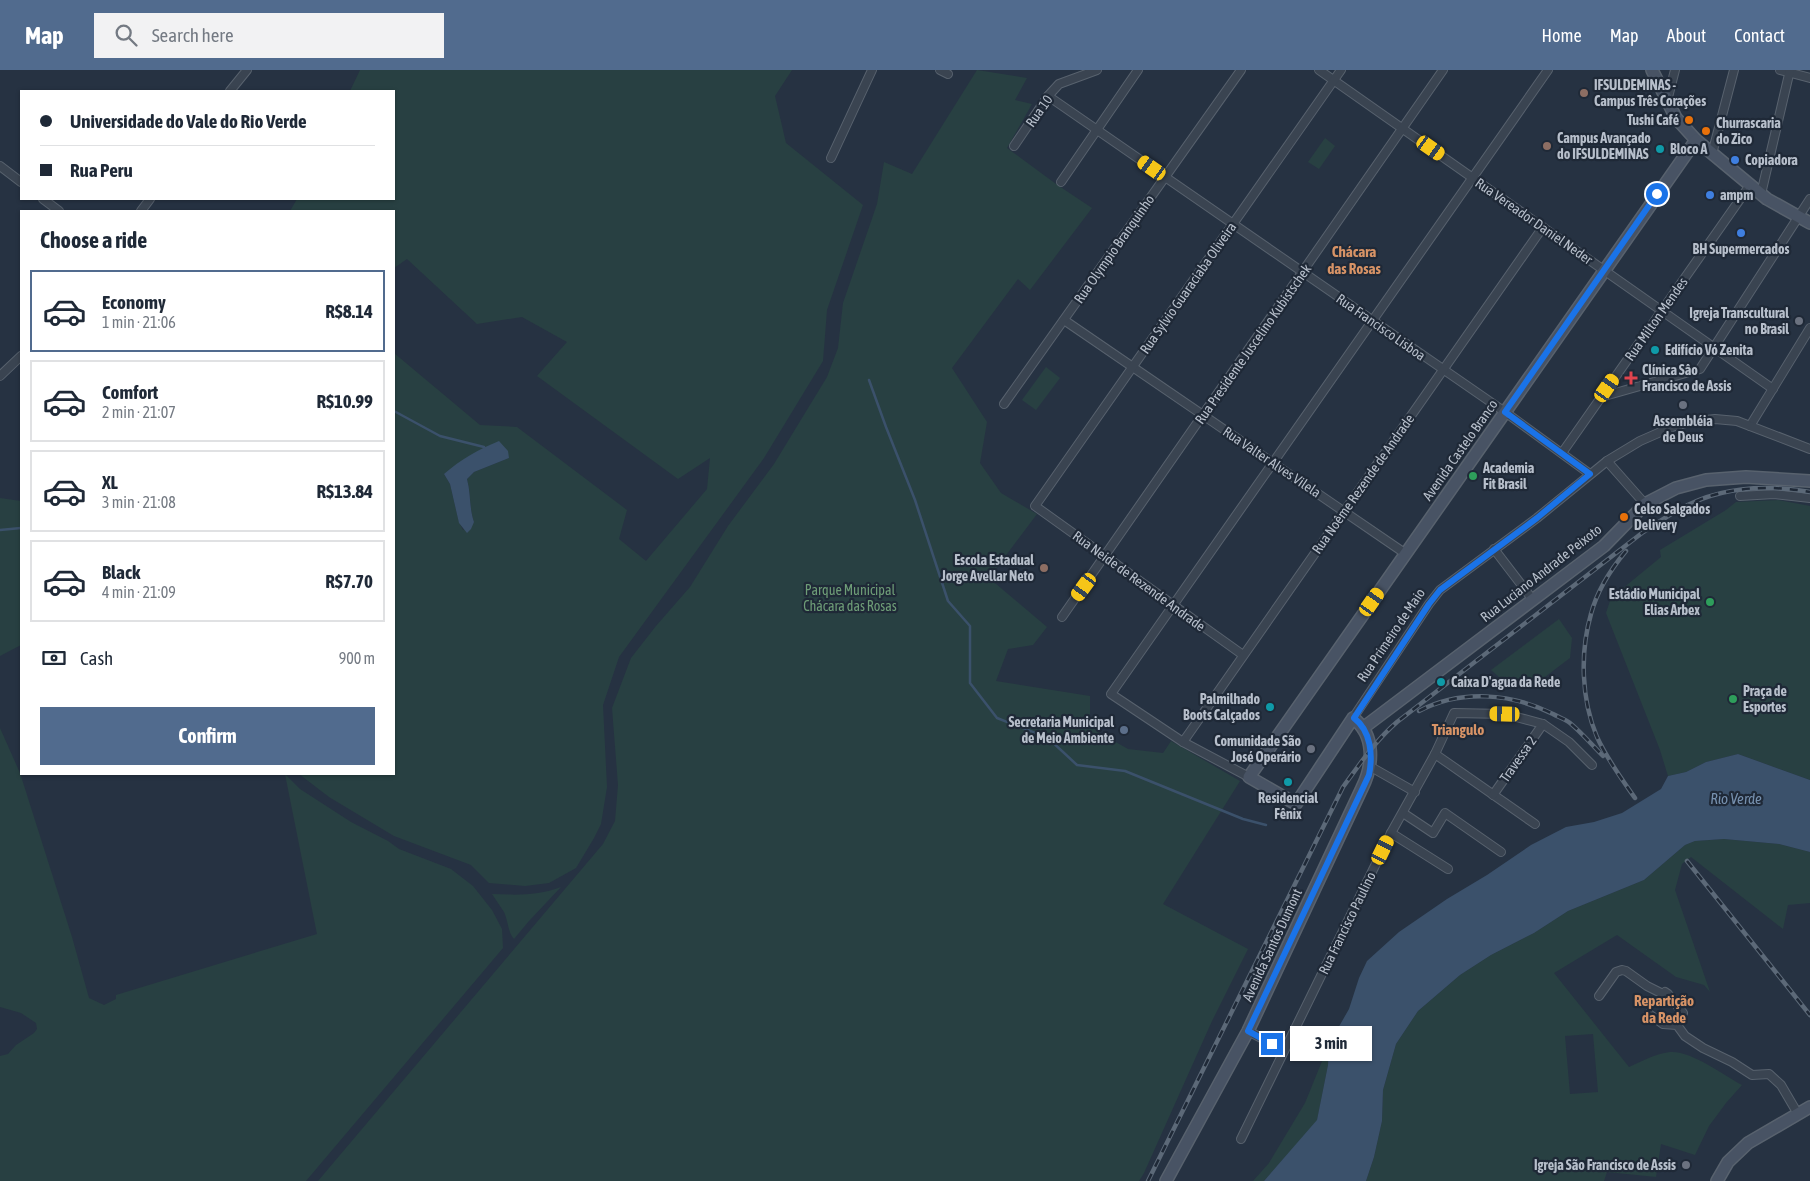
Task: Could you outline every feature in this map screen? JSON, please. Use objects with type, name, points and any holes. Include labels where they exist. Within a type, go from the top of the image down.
[{"type":"street","points":[[231,90],[247,70]]},
{"type":"street","points":[[831,158],[872,70]]},
{"type":"street","points":[[940,70],[948,74]]},
{"type":"street","name":"Rua 10","points":[[1014,146],[1048,96],[1059,84],[1096,70]]},
{"type":"street","points":[[1061,182],[1138,70]]},
{"type":"street","name":"Rua Olympio Branquinho","points":[[1004,404],[1241,70]]},
{"type":"street","name":"Rua Vereador Daniel Neder","points":[[1319,70],[1773,389]]},
{"type":"street","name":"Rua Sylvio Guaraciaba Oliveira","points":[[1035,506],[1341,70]]},
{"type":"street","name":"Rua Presidente Juscelino Kubistschek","points":[[1062,617],[1443,70]]},
{"type":"street","points":[[1249,777],[1183,742],[1111,694],[1548,70]]},
{"type":"street","points":[[1652,70],[1676,118],[1696,140],[1761,194],[1810,223]]},
{"type":"street","points":[[1667,101],[1675,70]]},
{"type":"street","points":[[1712,154],[1734,70]]},
{"type":"street","points":[[1780,70],[1790,71],[1810,78]]},
{"type":"street","points":[[1761,194],[1790,71]]},
{"type":"street","name":"Rua Francisco Lisboa","points":[[1048,96],[1505,412],[1590,474]]},
{"type":"street","name":"Avenida Castelo Branco","points":[[1249,777],[1696,140]]},
{"type":"street","points":[[0,166],[20,181]]},
{"type":"street","name":"Rua Milton Mendes","points":[[1562,453],[1750,185]]},
{"type":"street","points":[[1602,397],[1700,369],[1810,199]]},
{"type":"street","points":[[44,200],[58,210]]},
{"type":"street","name":"Rua Noême Rezende de Andrade","points":[[1183,742],[1543,227]]},
{"type":"street","name":"Rua Valter Alves Vilela","points":[[1064,320],[1406,554]]},
{"type":"street","points":[[1750,426],[1810,328]]},
{"type":"street","points":[[0,376],[20,357]]},
{"type":"street","points":[[1613,380],[1626,390]]},
{"type":"street","name":"Rua Primeiro de Maio","points":[[1249,777],[1296,804],[1440,590],[1537,518],[1607,461],[1640,441],[1689,422],[1715,419],[1737,420],[1810,449]]},
{"type":"street","points":[[1607,461],[1645,504]]},
{"type":"street","name":"Rua Luciano Andrade Peixoto","points":[[1363,728],[1604,546],[1645,504],[1676,488],[1706,480],[1746,477],[1810,482]]},
{"type":"street","points":[[1740,496],[1774,494],[1810,498]]},
{"type":"street","name":"Rua Neide de Rezende Andrade","points":[[1035,506],[1244,655]]},
{"type":"street","points":[[1494,549],[1533,600]]},
{"type":"street","name":"Rua Francisco Paulino","points":[[1241,1140],[1391,834],[1435,754],[1454,713],[1505,714],[1543,724],[1569,742],[1592,765]]},
{"type":"street","name":"Avenida Santos Dumont","points":[[1166,1181],[1248,1031],[1369,775],[1371,748],[1363,728],[1354,718]]},
{"type":"street","name":"Travessa 2","points":[[1493,795],[1543,724]]},
{"type":"street","points":[[1435,754],[1534,824]]},
{"type":"street","points":[[1370,767],[1415,792]]},
{"type":"street","points":[[1403,814],[1433,833],[1445,813],[1501,852]]},
{"type":"street","points":[[1391,834],[1448,869]]},
{"type":"street","points":[[1598,996],[1616,972],[1626,970],[1647,986],[1668,994],[1683,1013],[1677,1025]]},
{"type":"street","points":[[1645,1019],[1649,1014],[1663,1024],[1677,1025],[1685,1036],[1752,1075],[1769,1074],[1781,1085],[1798,1114]]},
{"type":"street","points":[[1248,1031],[1284,1050]]},
{"type":"street","points":[[1717,1181],[1728,1162],[1748,1143],[1810,1107]]},
{"type":"green space","points":[[360,70],[792,70],[775,96],[786,143],[863,205],[827,310],[823,361],[764,458],[619,657],[603,705],[607,787],[601,824],[576,868],[549,883],[525,886],[489,883],[471,865],[394,836],[329,797],[300,775],[395,775],[395,354],[480,425],[517,427],[627,510],[619,539],[646,561],[707,489],[710,458],[678,479],[537,376],[567,342],[522,317],[477,324],[407,259],[395,267],[395,210],[291,210],[296,200],[395,200],[395,90],[350,90]],"holes":[[[509,458],[474,472],[467,479],[474,522],[463,530],[459,522],[450,484],[444,474]]]},
{"type":"green space","name":"Parque Municipal Chácara das Rosas","points":[[977,70],[1027,78],[1015,100],[1032,104],[1007,148],[1092,208],[1030,290],[1018,279],[952,368],[987,422],[980,463],[1001,493],[1037,514],[989,578],[1047,627],[1033,645],[1008,649],[996,681],[1090,696],[1090,717],[1098,732],[1128,749],[1163,753],[1171,741],[1240,781],[1163,904],[1248,949],[1212,1021],[1144,1173],[1139,1181],[318,1181],[603,844],[615,821],[618,785],[612,708],[631,658],[690,587],[728,526],[774,464],[827,377],[838,348],[843,303],[877,204],[884,162],[912,174]]},
{"type":"green space","points":[[1325,138],[1335,146],[1319,169],[1308,162]]},
{"type":"green space","points":[[1046,367],[1060,378],[1036,410],[1022,400]]},
{"type":"green space","points":[[0,498],[20,501],[20,646],[0,656]]},
{"type":"green space","points":[[1778,500],[1810,506],[1810,780],[1738,754],[1706,762],[1686,772],[1668,776],[1660,750],[1606,613],[1611,598],[1661,557],[1660,550],[1736,502]]},
{"type":"green space","points":[[1559,619],[1572,638],[1570,658],[1529,689],[1507,684],[1491,670]]},
{"type":"green space","points":[[0,728],[20,773],[72,937],[89,998],[104,1005],[116,999],[116,995],[317,934],[285,775],[300,789],[351,822],[388,841],[399,849],[451,869],[473,886],[492,910],[502,929],[503,948],[306,1181],[0,1181],[0,1056],[8,1054],[16,1045],[37,1029],[36,1023],[21,1013],[0,1007]]},
{"type":"green space","points":[[1724,839],[1779,844],[1810,852],[1810,903],[1788,905],[1783,929],[1691,857],[1682,864],[1675,890],[1710,992],[1704,985],[1676,977],[1617,935],[1554,973],[1629,1067],[1659,1054],[1678,1052],[1697,1059],[1742,1085],[1709,1126],[1695,1155],[1661,1144],[1656,1177],[1607,1172],[1604,1181],[1366,1181],[1374,1157],[1382,1121],[1383,1090],[1396,1044],[1418,1011],[1460,975],[1491,955],[1534,933],[1568,911],[1644,880],[1685,845],[1695,841]],"holes":[[[1593,1034],[1598,1092],[1570,1094],[1565,1036]]]},
{"type":"green space","points":[[561,887],[514,939],[510,933],[504,912],[492,894],[519,895]]},
{"type":"green space","points":[[1329,1044],[1328,1065],[1317,1121],[1264,1181],[1253,1181],[1269,1163],[1305,1103]]},
{"type":"water","points":[[499,441],[508,451],[509,458],[474,472],[467,479],[474,522],[467,533],[459,523],[450,484],[444,474],[470,455]]},
{"type":"water","name":"Rio Verde","points":[[1738,754],[1810,780],[1810,852],[1779,844],[1724,839],[1695,841],[1685,845],[1644,880],[1568,911],[1534,933],[1491,955],[1460,975],[1418,1011],[1396,1044],[1383,1090],[1382,1121],[1374,1157],[1366,1181],[1264,1181],[1317,1120],[1328,1065],[1329,1044],[1349,1009],[1359,978],[1367,961],[1399,932],[1531,845],[1566,827],[1594,822],[1622,813],[1661,789],[1668,776],[1686,772],[1706,762]]},
{"type":"waterway","points":[[869,380],[915,500],[948,601],[970,626],[970,683],[997,718],[1048,738],[1077,765],[1125,771],[1243,819],[1266,825]]},
{"type":"waterway","points":[[395,412],[440,436],[484,447]]},
{"type":"waterway","points":[[0,530],[20,528]]},
{"type":"railway","points":[[1148,1181],[1343,787],[1382,737],[1397,722],[1642,533],[1678,510],[1709,496],[1742,489],[1776,488],[1810,492]]},
{"type":"railway","points":[[1626,551],[1605,581],[1594,605],[1587,629],[1584,676],[1588,707],[1597,737],[1610,761],[1635,798]]},
{"type":"railway","points":[[1419,711],[1452,699],[1469,697],[1486,696],[1520,702],[1537,707],[1568,722],[1603,756]]},
{"type":"railway","points":[[1687,861],[1810,1015]]},
{"type":"place","name":"IFSULDEMINAS - Campus Três Corações","points":[[1584,93]]},
{"type":"place","name":"Tushi Café","points":[[1689,120]]},
{"type":"place","name":"Churrascaria do Zico","points":[[1706,131]]},
{"type":"place","name":"Campus Avançado do IFSULDEMINAS","points":[[1547,146]]},
{"type":"place","name":"Bloco A","points":[[1660,149]]},
{"type":"place","name":"Copiadora","points":[[1735,160]]},
{"type":"place","name":"ampm","points":[[1710,195]]},
{"type":"place","name":"BH Supermercados","points":[[1741,233]]},
{"type":"place","name":"Igreja Transcultural no Brasil","points":[[1799,321]]},
{"type":"place","name":"Edifício Vó Zenita","points":[[1655,350]]},
{"type":"place","name":"Clínica Sâo Francisco de Assis","points":[[1631,378]]},
{"type":"place","name":"Assembléia de Deus","points":[[1683,405]]},
{"type":"place","name":"Academia Fit Brasil","points":[[1473,476]]},
{"type":"place","name":"Celso Salgados Delivery","points":[[1624,517]]},
{"type":"place","name":"Escola Estadual Jorge Avellar Neto","points":[[1044,568]]},
{"type":"place","name":"Estádio Municipal Elias Arbex","points":[[1710,602]]},
{"type":"place","name":"Caixa D'agua da Rede","points":[[1441,682]]},
{"type":"place","name":"Praça de Esportes","points":[[1733,699]]},
{"type":"place","name":"Palmilhado Boots Calçados","points":[[1270,707]]},
{"type":"place","name":"Secretaria Municipal de Meio Ambiente","points":[[1124,730]]},
{"type":"place","name":"Comunidade São José Operário","points":[[1311,749]]},
{"type":"place","name":"Residencial Fênix","points":[[1288,782]]},
{"type":"place","name":"Igreja São Francisco de Assis","points":[[1686,1165]]},
{"type":"district","name":"Chácara das Rosas","points":[[1354,260]]},
{"type":"district","name":"Triangulo","points":[[1458,729]]},
{"type":"district","name":"Repartição da Rede","points":[[1664,1008]]},
{"type":"route","points":[[1272,1044],[1248,1031],[1369,775],[1371,748],[1363,728],[1354,718],[1440,590],[1537,518],[1590,474],[1505,412],[1657,194]]}]
